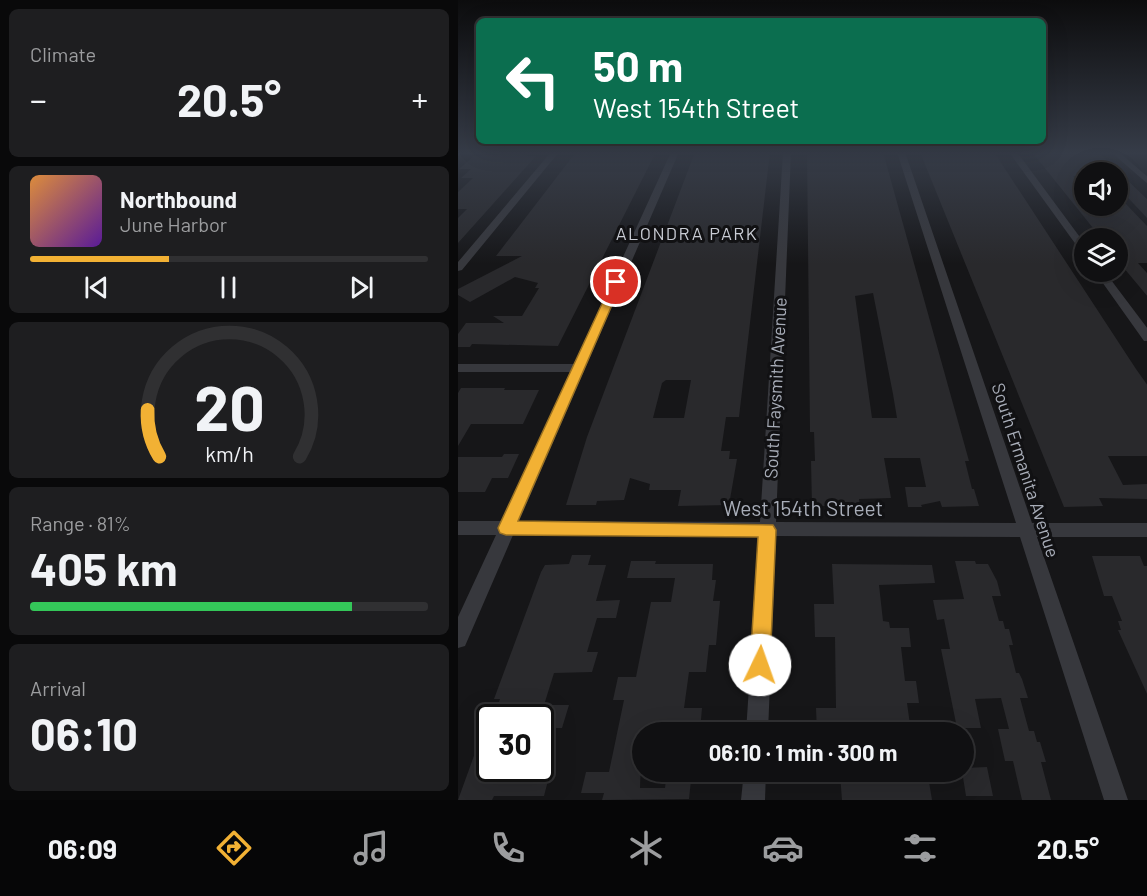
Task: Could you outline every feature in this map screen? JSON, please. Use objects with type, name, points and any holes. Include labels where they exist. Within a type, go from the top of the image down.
[{"type":"street","points":[[458,268],[524,189]]},
{"type":"street","points":[[458,639],[658,189]]},
{"type":"street","name":"South Faysmith Avenue","points":[[757,722],[785,189]]},
{"type":"street","name":"South Ermanita Avenue","points":[[912,189],[1116,800]]},
{"type":"street","points":[[1040,189],[1074,236]]},
{"type":"street","points":[[1107,282],[1148,338]]},
{"type":"street","points":[[458,368],[577,368]]},
{"type":"street","name":"West 154th Street","points":[[458,528],[1148,530]]},
{"type":"street","points":[[753,800],[754,782]]},
{"type":"building","points":[[461,189],[506,189],[458,243],[458,218],[467,209],[458,209],[458,192]]},
{"type":"building","points":[[547,189],[637,189],[558,346],[472,344],[470,347],[458,347],[458,334],[466,323],[504,323],[493,316],[522,316],[539,288],[535,288],[538,283],[515,277],[470,302],[458,295],[458,289],[522,256],[496,256]]},
{"type":"building","points":[[681,189],[766,189],[739,417],[726,417],[721,451],[730,451],[729,459],[737,459],[729,505],[678,506],[681,490],[649,490],[650,484],[630,478],[624,500],[597,501],[596,505],[566,505],[587,437]],"holes":[[[666,380],[691,380],[684,418],[653,418],[662,383]]]},
{"type":"building","points":[[807,189],[893,189],[969,461],[965,461],[972,489],[974,489],[979,506],[942,507],[940,501],[921,505],[922,507],[908,507],[905,487],[926,487],[920,458],[884,458],[891,498],[859,499],[860,506],[812,506],[811,461],[815,461],[814,432],[810,432]],"holes":[[[873,293],[897,418],[872,418],[855,296]]]},
{"type":"building","points":[[935,189],[1018,189],[1074,274],[1074,282],[1079,282],[1148,386],[1148,456],[1108,456],[1123,485],[1148,484],[1148,499],[1099,498],[1103,506],[1064,507]]},
{"type":"building","points":[[1062,189],[1074,189],[1074,204]]},
{"type":"building","points":[[1128,189],[1137,189],[1148,200],[1148,219],[1128,198]]},
{"type":"building","points":[[1128,206],[1148,227],[1148,263],[1138,263],[1148,274],[1148,297],[1128,273],[1128,228],[1093,228],[1083,216],[1128,216]]},
{"type":"building","points":[[461,388],[539,390],[523,424],[471,424],[458,446],[458,393]]},
{"type":"building","points":[[504,454],[519,454],[508,478],[492,478],[485,492],[458,492],[458,457],[502,457]]},
{"type":"building","points":[[572,555],[591,555],[588,565],[606,565],[596,601],[620,600],[616,618],[597,618],[587,652],[598,652],[592,672],[554,673],[544,704],[498,704],[500,699],[494,699],[541,572],[545,565],[569,564]]},
{"type":"building","points":[[1092,556],[1140,556],[1144,566],[1148,566],[1148,696],[1118,630],[1121,630],[1118,621],[1122,621],[1112,596],[1104,596]]},
{"type":"building","points":[[631,561],[656,561],[655,564],[713,564],[712,580],[716,580],[713,601],[720,601],[716,645],[709,645],[706,672],[689,672],[684,708],[702,708],[701,722],[632,722],[632,782],[640,782],[640,788],[665,788],[666,782],[691,782],[689,799],[602,800],[604,793],[581,793],[586,772],[609,772],[624,700],[613,700],[618,677],[636,677],[651,602],[671,602],[675,578],[627,578]]},
{"type":"building","points":[[955,561],[975,561],[976,564],[988,564],[997,581],[1001,596],[992,596],[999,621],[1003,621],[1005,629],[1009,629],[1013,645],[1009,645],[1016,673],[1019,673],[1022,679],[1028,698],[1020,698],[1029,731],[1034,731],[1046,762],[1041,762],[1051,800],[1022,800],[1013,761],[1005,761],[998,729],[1009,729],[1001,698],[975,699],[981,728],[974,728],[974,722],[956,722],[941,649],[950,649],[944,619],[937,620],[933,600],[964,599]]},
{"type":"building","points":[[832,564],[932,565],[935,583],[879,585],[883,621],[889,622],[890,628],[909,628],[911,647],[901,647],[905,681],[916,681],[919,703],[907,703],[910,722],[817,722],[816,708],[836,708],[835,637],[815,637],[814,604],[834,604]]},
{"type":"building","points":[[554,705],[569,705],[562,728],[554,728]]},
{"type":"building","points":[[476,750],[476,782],[548,782],[544,796],[494,796],[492,800],[458,800]]},
{"type":"building","points":[[987,767],[993,796],[966,796],[964,782],[974,782],[974,768]]},
{"type":"building","points":[[841,782],[929,782],[932,800],[842,800]]},
{"type":"district","name":"ALONDRA PARK","points":[[687,233]]},
{"type":"route","points":[[616,282],[506,528],[767,530],[760,665]]}]
